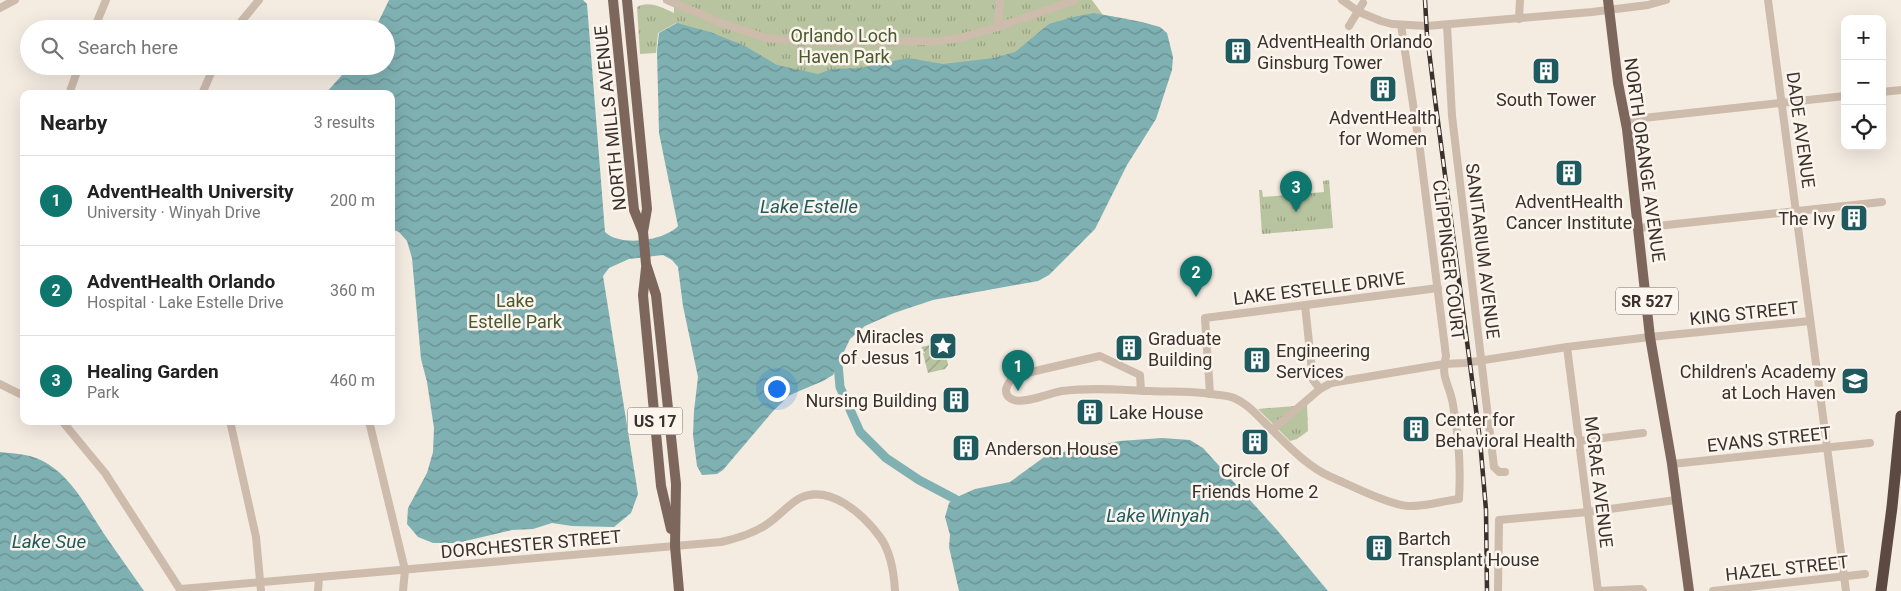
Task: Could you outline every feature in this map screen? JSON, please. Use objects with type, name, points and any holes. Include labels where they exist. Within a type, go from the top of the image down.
[{"type":"highway","points":[[1881,591],[1901,416]]},
{"type":"highway","points":[[1886,548],[1889,591]]},
{"type":"main road","name":"NORTH MILLS AVENUE","points":[[613,0],[634,210],[643,232],[646,264],[643,295],[660,477],[675,546]]},
{"type":"main road","name":"NORTH MILLS AVENUE","points":[[627,0],[648,209],[643,232]]},
{"type":"main road","name":"NORTH ORANGE AVENUE","points":[[1608,5],[1618,83],[1625,120],[1650,337],[1672,464],[1689,591]]},
{"type":"main road","name":"NORTH MILLS AVENUE","points":[[646,264],[656,295],[676,484],[675,546],[679,591]]},
{"type":"street","points":[[0,8],[16,0]]},
{"type":"street","points":[[98,20],[106,0]]},
{"type":"street","points":[[242,20],[259,0]]},
{"type":"street","points":[[667,0],[719,22],[766,38],[791,41],[937,40],[960,38],[1075,0]]},
{"type":"street","points":[[998,27],[1000,0]]},
{"type":"street","points":[[1342,0],[1359,12],[1381,21],[1401,25],[1422,26],[1519,19],[1608,5],[1648,5],[1666,0]]},
{"type":"street","points":[[1519,19],[1520,0]]},
{"type":"street","name":"DADE AVENUE","points":[[1768,0],[1846,591]]},
{"type":"street","points":[[1349,26],[1363,3]]},
{"type":"street","name":"CLIPPINGER COURT","points":[[1272,430],[1321,473],[1394,503],[1416,506],[1458,499],[1460,453],[1453,402],[1443,375],[1446,356],[1438,288],[1401,25]]},
{"type":"street","name":"SANITARIUM AVENUE","points":[[1447,25],[1452,116],[1494,467],[1499,472],[1505,472]]},
{"type":"street","points":[[70,90],[76,75]]},
{"type":"street","points":[[204,90],[210,75]]},
{"type":"street","points":[[1886,92],[1901,90]]},
{"type":"street","points":[[1625,120],[1841,96]]},
{"type":"street","points":[[1638,228],[1882,202]]},
{"type":"street","name":"LAKE ESTELLE DRIVE","points":[[1210,394],[1205,318],[1438,288]]},
{"type":"street","points":[[1305,305],[1313,380],[1320,390]]},
{"type":"street","name":"KING STREET","points":[[1272,430],[1331,383],[1444,364],[1567,347],[1810,321]]},
{"type":"street","name":"MCRAE AVENUE","points":[[1567,347],[1598,591]]},
{"type":"street","points":[[1141,391],[1140,375],[1100,356],[1018,375],[1011,378],[1006,390],[1013,400],[1021,401],[1063,391],[1141,391],[1233,397],[1246,405],[1272,430]]},
{"type":"street","points":[[0,384],[20,394]]},
{"type":"street","points":[[65,425],[105,473],[181,590]]},
{"type":"street","points":[[231,425],[256,536],[260,587]]},
{"type":"street","points":[[370,425],[405,570],[403,591]]},
{"type":"street","points":[[1579,441],[1643,433]]},
{"type":"street","name":"EVANS STREET","points":[[1672,464],[1870,443]]},
{"type":"street","name":"DORCHESTER STREET","points":[[181,590],[260,587],[320,577],[721,542],[746,536],[769,523],[799,498],[813,494],[826,495],[844,502],[880,537],[891,561],[895,591]]},
{"type":"street","points":[[1498,591],[1499,520],[1588,512],[1676,500]]},
{"type":"street","name":"HAZEL STREET","points":[[1713,591],[1865,574]]},
{"type":"street","points":[[318,591],[320,577]]},
{"type":"street","points":[[1598,591],[1641,589],[1643,591]]},
{"type":"green space","name":"Orlando Loch Haven Park","points":[[674,0],[1092,0],[1103,15],[1128,19],[1042,50],[839,92],[678,48],[676,23],[658,33],[656,53],[640,54],[637,7],[646,4],[661,7],[674,13]]},
{"type":"green space","points":[[1329,180],[1333,228],[1262,234],[1259,190],[1262,190],[1263,197],[1324,192],[1323,181]]},
{"type":"green space","points":[[944,342],[948,365],[945,369],[928,373],[923,353],[925,353],[921,347]]},
{"type":"green space","points":[[1307,405],[1308,431],[1297,439],[1290,441],[1258,409]]},
{"type":"water","name":"Lake Estelle","points":[[389,0],[583,0],[587,4],[605,232],[612,237],[631,241],[663,235],[678,226],[659,133],[657,51],[659,33],[677,23],[710,32],[745,46],[777,65],[818,74],[832,69],[860,68],[908,58],[943,64],[994,58],[1015,52],[1049,24],[1094,13],[1160,27],[1167,33],[1173,57],[1172,70],[1156,119],[1127,165],[1095,229],[1049,275],[1038,281],[933,300],[894,313],[865,326],[850,339],[833,375],[790,395],[774,410],[723,470],[717,474],[702,475],[697,466],[693,435],[698,377],[683,306],[678,267],[672,260],[663,255],[629,259],[609,268],[603,276],[638,494],[631,513],[614,527],[572,526],[552,523],[533,529],[512,530],[457,543],[433,543],[418,537],[407,524],[408,508],[427,473],[433,452],[434,428],[427,382],[421,359],[412,258],[407,241],[399,232],[395,230],[395,90],[329,90],[342,75],[395,75],[395,20],[379,20]]},
{"type":"water","name":"Lake Winyah","points":[[1162,438],[1190,440],[1203,448],[1277,530],[1328,591],[959,591],[949,547],[950,535],[945,517],[949,503],[975,489],[1010,482],[1047,455],[1120,441]]},
{"type":"water","name":"Lake Sue","points":[[0,452],[37,458],[58,471],[83,501],[144,591],[0,591]]},
{"type":"waterway","points":[[838,364],[840,387],[860,432],[886,458],[919,480],[955,499]]},
{"type":"railway","points":[[1425,0],[1427,35],[1480,440],[1486,510],[1487,591]]},
{"type":"place","name":"AdventHealth Orlando Ginsburg Tower","points":[[1238,51]]},
{"type":"place","name":"South Tower","points":[[1546,71]]},
{"type":"place","name":"AdventHealth for Women","points":[[1383,89]]},
{"type":"place","name":"AdventHealth Cancer Institute","points":[[1569,173]]},
{"type":"place","name":"Healing Garden","points":[[1296,212]]},
{"type":"place","name":"The Ivy","points":[[1854,218]]},
{"type":"place","name":"AdventHealth Orlando","points":[[1196,297]]},
{"type":"place","name":"Miracles of Jesus 1","points":[[943,346]]},
{"type":"place","name":"Graduate Building","points":[[1129,348]]},
{"type":"place","name":"Engineering Services","points":[[1257,360]]},
{"type":"place","name":"Children's Academy at Loch Haven","points":[[1855,381]]},
{"type":"place","name":"AdventHealth University","points":[[1018,391]]},
{"type":"place","name":"Nursing Building","points":[[956,400]]},
{"type":"place","name":"Lake House","points":[[1090,412]]},
{"type":"place","name":"Center for Behavioral Health","points":[[1416,429]]},
{"type":"place","name":"Circle Of Friends Home 2","points":[[1255,442]]},
{"type":"place","name":"Anderson House","points":[[966,448]]},
{"type":"place","name":"Bartch Transplant House","points":[[1379,548]]},
{"type":"park label","name":"Lake Estelle Park","points":[[515,310]]}]
